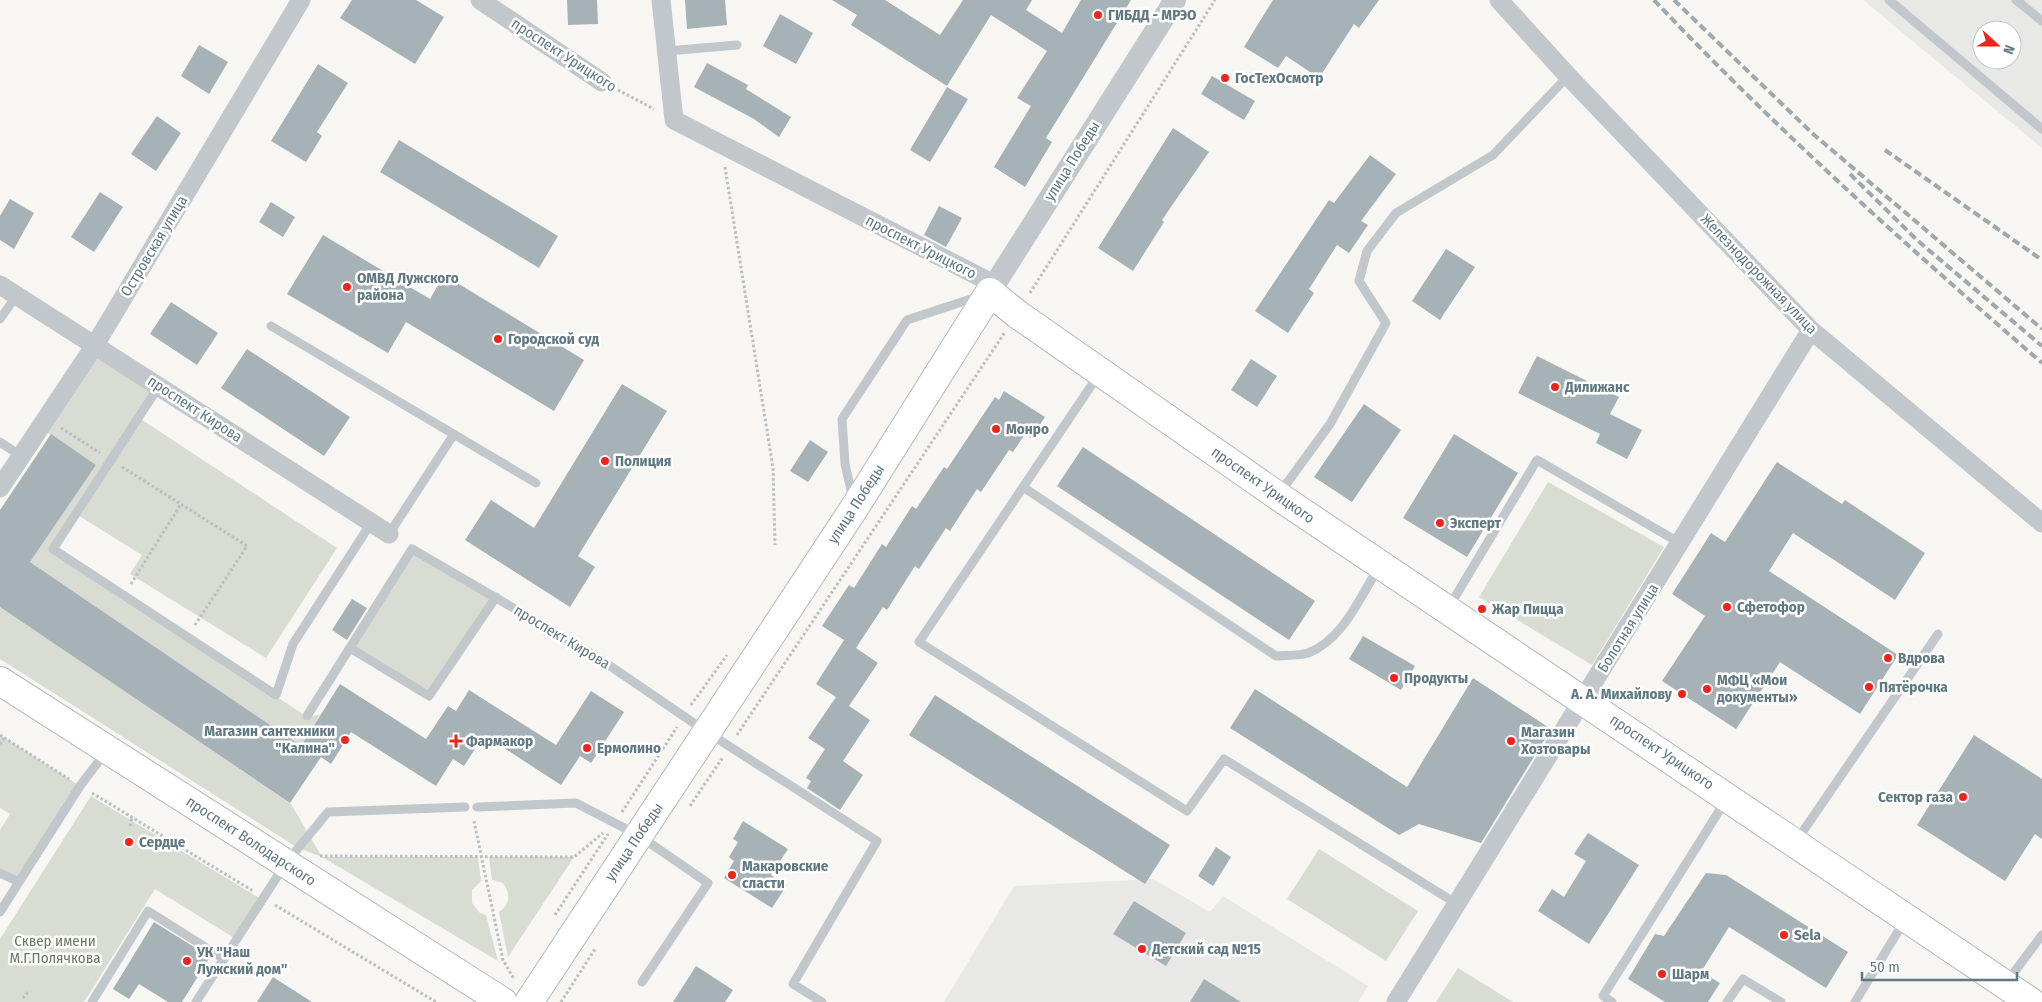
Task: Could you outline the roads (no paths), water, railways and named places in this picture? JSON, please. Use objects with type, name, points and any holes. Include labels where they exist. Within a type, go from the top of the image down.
[{"type":"main road","name":"проспект Урицкого","points":[[990,292],[1017,314],[1278,496],[2032,1002]]},
{"type":"main road","name":"улица Победы","points":[[529,1002],[626,829],[707,732],[855,506],[990,292]]},
{"type":"main road","name":"проспект Володарского","points":[[0,680],[108,749],[292,856],[508,991]]},
{"type":"street","name":"Островская улица","points":[[0,488],[95,345],[301,0]]},
{"type":"street","name":"проспект Урицкого","points":[[480,0],[602,82]]},
{"type":"street","points":[[661,0],[666,51]]},
{"type":"street","name":"улица Победы","points":[[990,292],[1175,0]]},
{"type":"street","name":"Железнодорожная улица","points":[[1499,0],[1568,76],[1811,330],[2042,523]]},
{"type":"street","name":"проспект Урицкого","points":[[666,51],[674,120],[984,279],[990,292]]},
{"type":"street","name":"проспект Кирова","points":[[0,285],[389,534]]},
{"type":"street","name":"Болотная улица","points":[[1396,1002],[1811,330]]},
{"type":"lane","points":[[1889,0],[2042,129]]},
{"type":"lane","points":[[2016,0],[2042,22]]},
{"type":"lane","points":[[666,51],[737,45]]},
{"type":"lane","points":[[1278,496],[1330,424],[1386,323],[1359,281],[1367,251],[1396,213],[1493,155],[1568,76]]},
{"type":"lane","points":[[855,506],[845,464],[842,419],[906,320],[990,292]]},
{"type":"lane","points":[[0,319],[17,295]]},
{"type":"lane","points":[[272,326],[536,483]]},
{"type":"lane","points":[[1100,371],[920,642],[1187,811],[1224,759],[1457,904]]},
{"type":"lane","points":[[159,386],[52,549],[276,695],[293,644],[371,523]]},
{"type":"lane","points":[[389,534],[454,434]]},
{"type":"lane","points":[[0,442],[21,456]]},
{"type":"lane","points":[[1448,609],[1537,460],[1680,543]]},
{"type":"lane","points":[[1023,487],[1276,656],[1306,654],[1322,646],[1337,634],[1380,565]]},
{"type":"lane","name":"проспект Кирова","points":[[350,648],[412,549],[594,655],[707,732],[877,841],[793,984],[822,1002]]},
{"type":"lane","points":[[307,716],[350,648],[429,696],[496,597]]},
{"type":"lane","points":[[1795,842],[1938,634]]},
{"type":"lane","points":[[0,912],[80,786],[108,749]]},
{"type":"lane","points":[[1612,1002],[1603,996],[1728,797]]},
{"type":"lane","points":[[475,811],[576,803],[626,829],[708,883],[642,982]]},
{"type":"lane","points":[[196,1002],[292,856],[328,812],[465,807]]},
{"type":"lane","points":[[0,873],[19,882]]},
{"type":"lane","points":[[92,1002],[148,912],[224,958]]},
{"type":"lane","points":[[1855,1002],[1906,917]]},
{"type":"lane","points":[[2005,984],[2042,935]]},
{"type":"lane","points":[[1727,1002],[1743,979],[1782,1002]]},
{"type":"railway","points":[[1654,0],[1795,141],[2042,363]]},
{"type":"railway","points":[[1674,0],[1812,133],[2042,329]]},
{"type":"railway","points":[[1885,150],[2042,260]]},
{"type":"railway","points":[[1850,174],[1918,241],[2042,346]]},
{"type":"place","name":"ГИБДД - МРЭО","points":[[1098,15]]},
{"type":"place","name":"ГосТехОсмотр","points":[[1225,78]]},
{"type":"place","name":"ОМВД Лужского района","points":[[347,287]]},
{"type":"place","name":"Городской суд","points":[[498,339]]},
{"type":"place","name":"Дилижанс","points":[[1555,387]]},
{"type":"place","name":"Монро","points":[[996,429]]},
{"type":"place","name":"Полиция","points":[[605,461]]},
{"type":"place","name":"Эксперт","points":[[1440,523]]},
{"type":"place","name":"Сфетофор","points":[[1727,607]]},
{"type":"place","name":"Жар Пицца","points":[[1482,609]]},
{"type":"place","name":"Вдрова","points":[[1888,658]]},
{"type":"place","name":"Продукты","points":[[1394,678]]},
{"type":"place","name":"Пятёрочка","points":[[1869,687]]},
{"type":"place","name":"МФЦ «Мои документы»","points":[[1707,689]]},
{"type":"place","name":"А. А. Михайлову","points":[[1682,694]]},
{"type":"place","name":"Магазин сантехники \"Калина\"","points":[[345,740]]},
{"type":"place","name":"Фармакор","points":[[456,741]]},
{"type":"place","name":"Магазин Хозтовары","points":[[1511,741]]},
{"type":"place","name":"Ермолино","points":[[587,748]]},
{"type":"place","name":"Сектор газа","points":[[1963,797]]},
{"type":"place","name":"Сердце","points":[[129,842]]},
{"type":"place","name":"Макаровские сласти","points":[[732,875]]},
{"type":"place","name":"Sela","points":[[1784,935]]},
{"type":"place","name":"Детский сад №15","points":[[1142,949]]},
{"type":"place","name":"УК \"Наш Лужский дом\"","points":[[187,961]]},
{"type":"place","name":"Шарм","points":[[1662,974]]},
{"type":"park label","name":"Сквер имени М.Г.Полячкова","points":[[55,950]]}]
